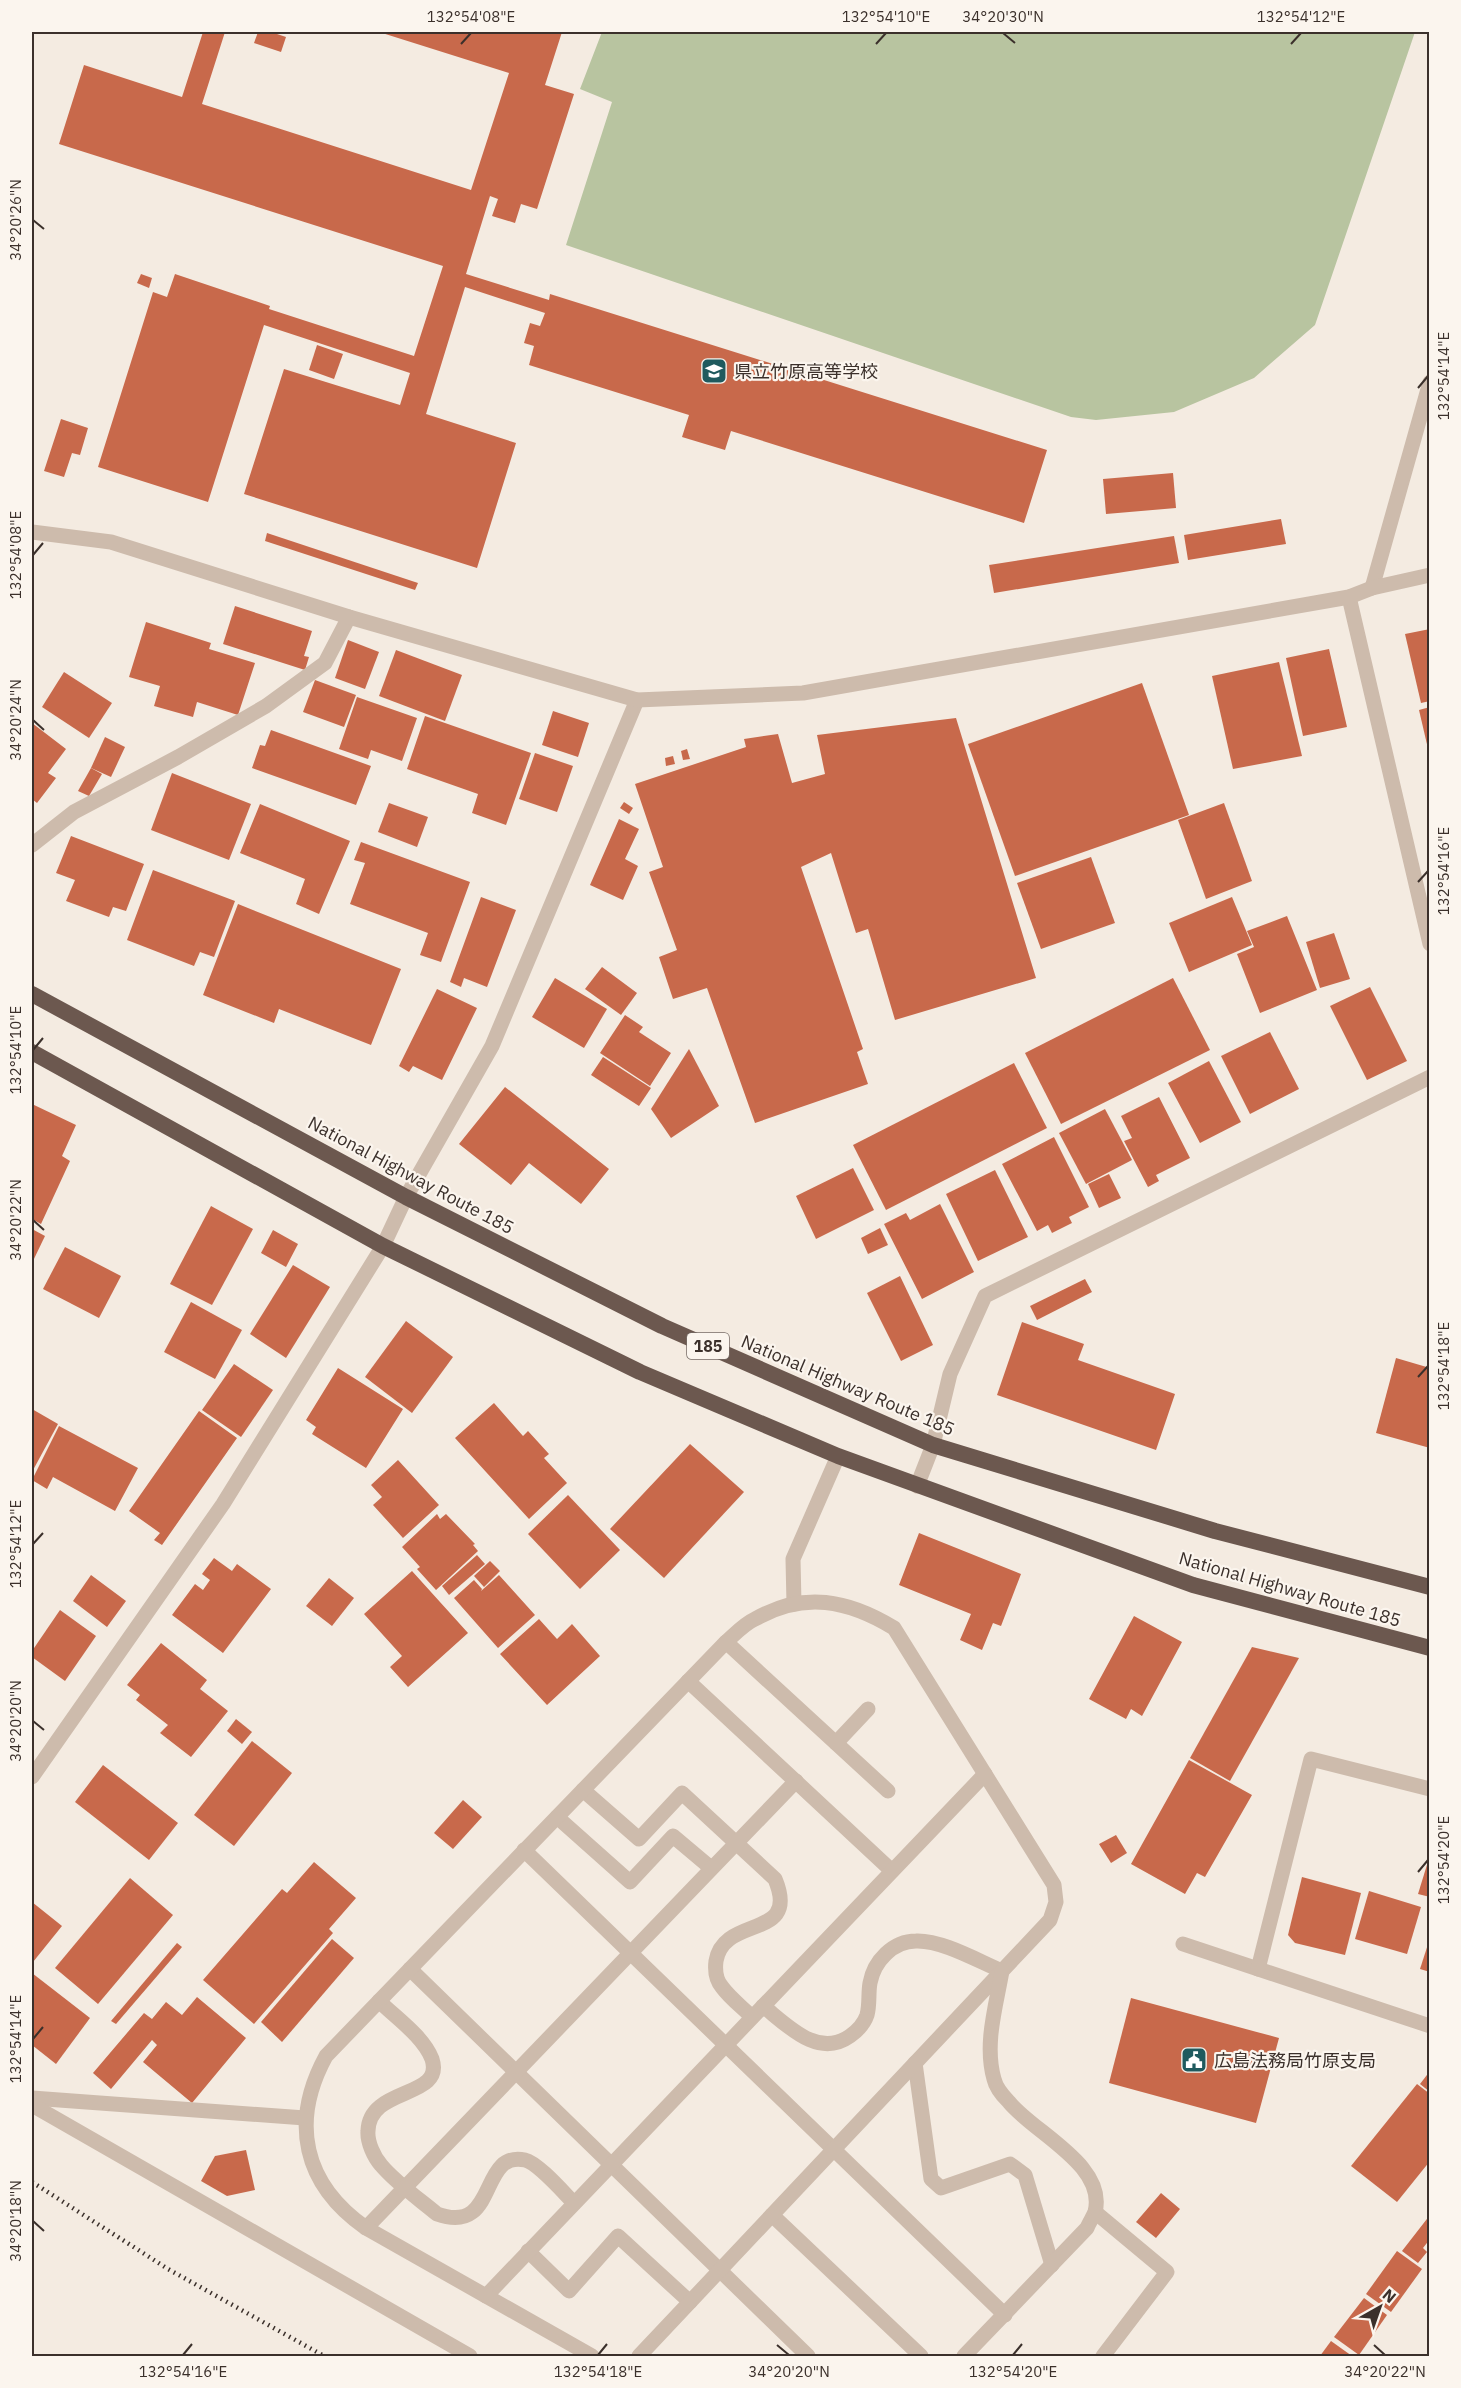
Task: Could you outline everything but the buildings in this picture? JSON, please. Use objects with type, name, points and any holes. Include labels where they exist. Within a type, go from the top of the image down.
[{"type":"highway","name":"National Highway Route 185","points":[[32,994],[406,1197],[662,1326],[933,1445],[1215,1531],[1430,1587]]},
{"type":"highway","name":"National Highway Route 185","points":[[32,1052],[382,1246],[640,1372],[838,1456],[1193,1585],[1430,1648]]},
{"type":"street","points":[[1372,588],[1430,382]]},
{"type":"street","points":[[32,532],[111,542],[349,618],[637,700],[803,693],[1349,597],[1372,588],[1430,575]]},
{"type":"street","points":[[1349,597],[1430,944]]},
{"type":"street","points":[[32,845],[74,812],[178,757],[266,706],[325,663],[349,618]]},
{"type":"street","points":[[32,1777],[223,1504],[382,1246],[406,1197],[492,1046],[637,700]]},
{"type":"street","points":[[917,1486],[933,1445],[951,1374],[985,1296],[1430,1077]]},
{"type":"street","points":[[794,1604],[793,1559],[838,1456]]},
{"type":"street","points":[[592,2356],[366,2228],[336,2203],[322,2184],[312,2163],[306,2139],[305,2118],[315,2076],[326,2056],[726,1642],[752,1620],[772,1610],[816,1601],[844,1605],[870,1614],[894,1628],[1054,1885],[1056,1902],[1050,1920],[639,2356]]},
{"type":"street","points":[[726,1642],[888,1791]]},
{"type":"street","points":[[688,1681],[892,1871]]},
{"type":"street","points":[[836,1743],[868,1709]]},
{"type":"street","points":[[1258,1969],[1311,1759],[1430,1789]]},
{"type":"street","points":[[486,2296],[985,1774]]},
{"type":"street","points":[[366,2228],[796,1781]]},
{"type":"street","points":[[583,1790],[639,1839],[682,1793],[775,1879],[781,1899],[778,1910],[770,1921],[758,1928],[733,1934],[724,1942],[718,1953],[716,1975],[721,1986],[757,2012],[813,2042],[829,2044],[844,2040],[857,2031],[866,2018],[870,2002],[869,1985],[874,1969],[883,1955],[897,1945],[914,1940],[932,1942],[1002,1971]]},
{"type":"street","points":[[557,1816],[630,1882],[673,1836],[711,1868]]},
{"type":"street","points":[[525,1850],[1005,2315]]},
{"type":"street","points":[[1183,1944],[1430,2026]]},
{"type":"street","points":[[410,1969],[808,2356]]},
{"type":"street","points":[[964,2356],[1087,2228],[1095,2212],[1096,2198],[1093,2182],[1082,2166],[1016,2111],[994,2081],[989,2045],[1002,1971]]},
{"type":"street","points":[[379,2001],[419,2039],[432,2060],[429,2078],[423,2086],[379,2106],[368,2123],[367,2134],[370,2145],[380,2164],[436,2214],[455,2218],[475,2210],[482,2202],[495,2172],[504,2164],[514,2161],[526,2160],[574,2203]]},
{"type":"street","points":[[915,2063],[931,2179],[941,2188],[1010,2164],[1025,2175],[1052,2265]]},
{"type":"street","points":[[32,2098],[305,2118]]},
{"type":"street","points":[[32,2105],[470,2356]]},
{"type":"street","points":[[1095,2212],[1167,2272],[1103,2356]]},
{"type":"street","points":[[772,2215],[921,2356]]},
{"type":"street","points":[[528,2251],[569,2291],[618,2236],[690,2302]]},
{"type":"green space","points":[[602,32],[1415,32],[1315,325],[1254,378],[1174,412],[1096,420],[1071,417],[566,245],[612,102],[580,89]]},
{"type":"railway","points":[[32,2182],[168,2269],[324,2356]]},
{"type":"place","name":"県立竹原高等学校","points":[[714,371]]},
{"type":"place","name":"広島法務局竹原支局","points":[[1194,2060]]}]
